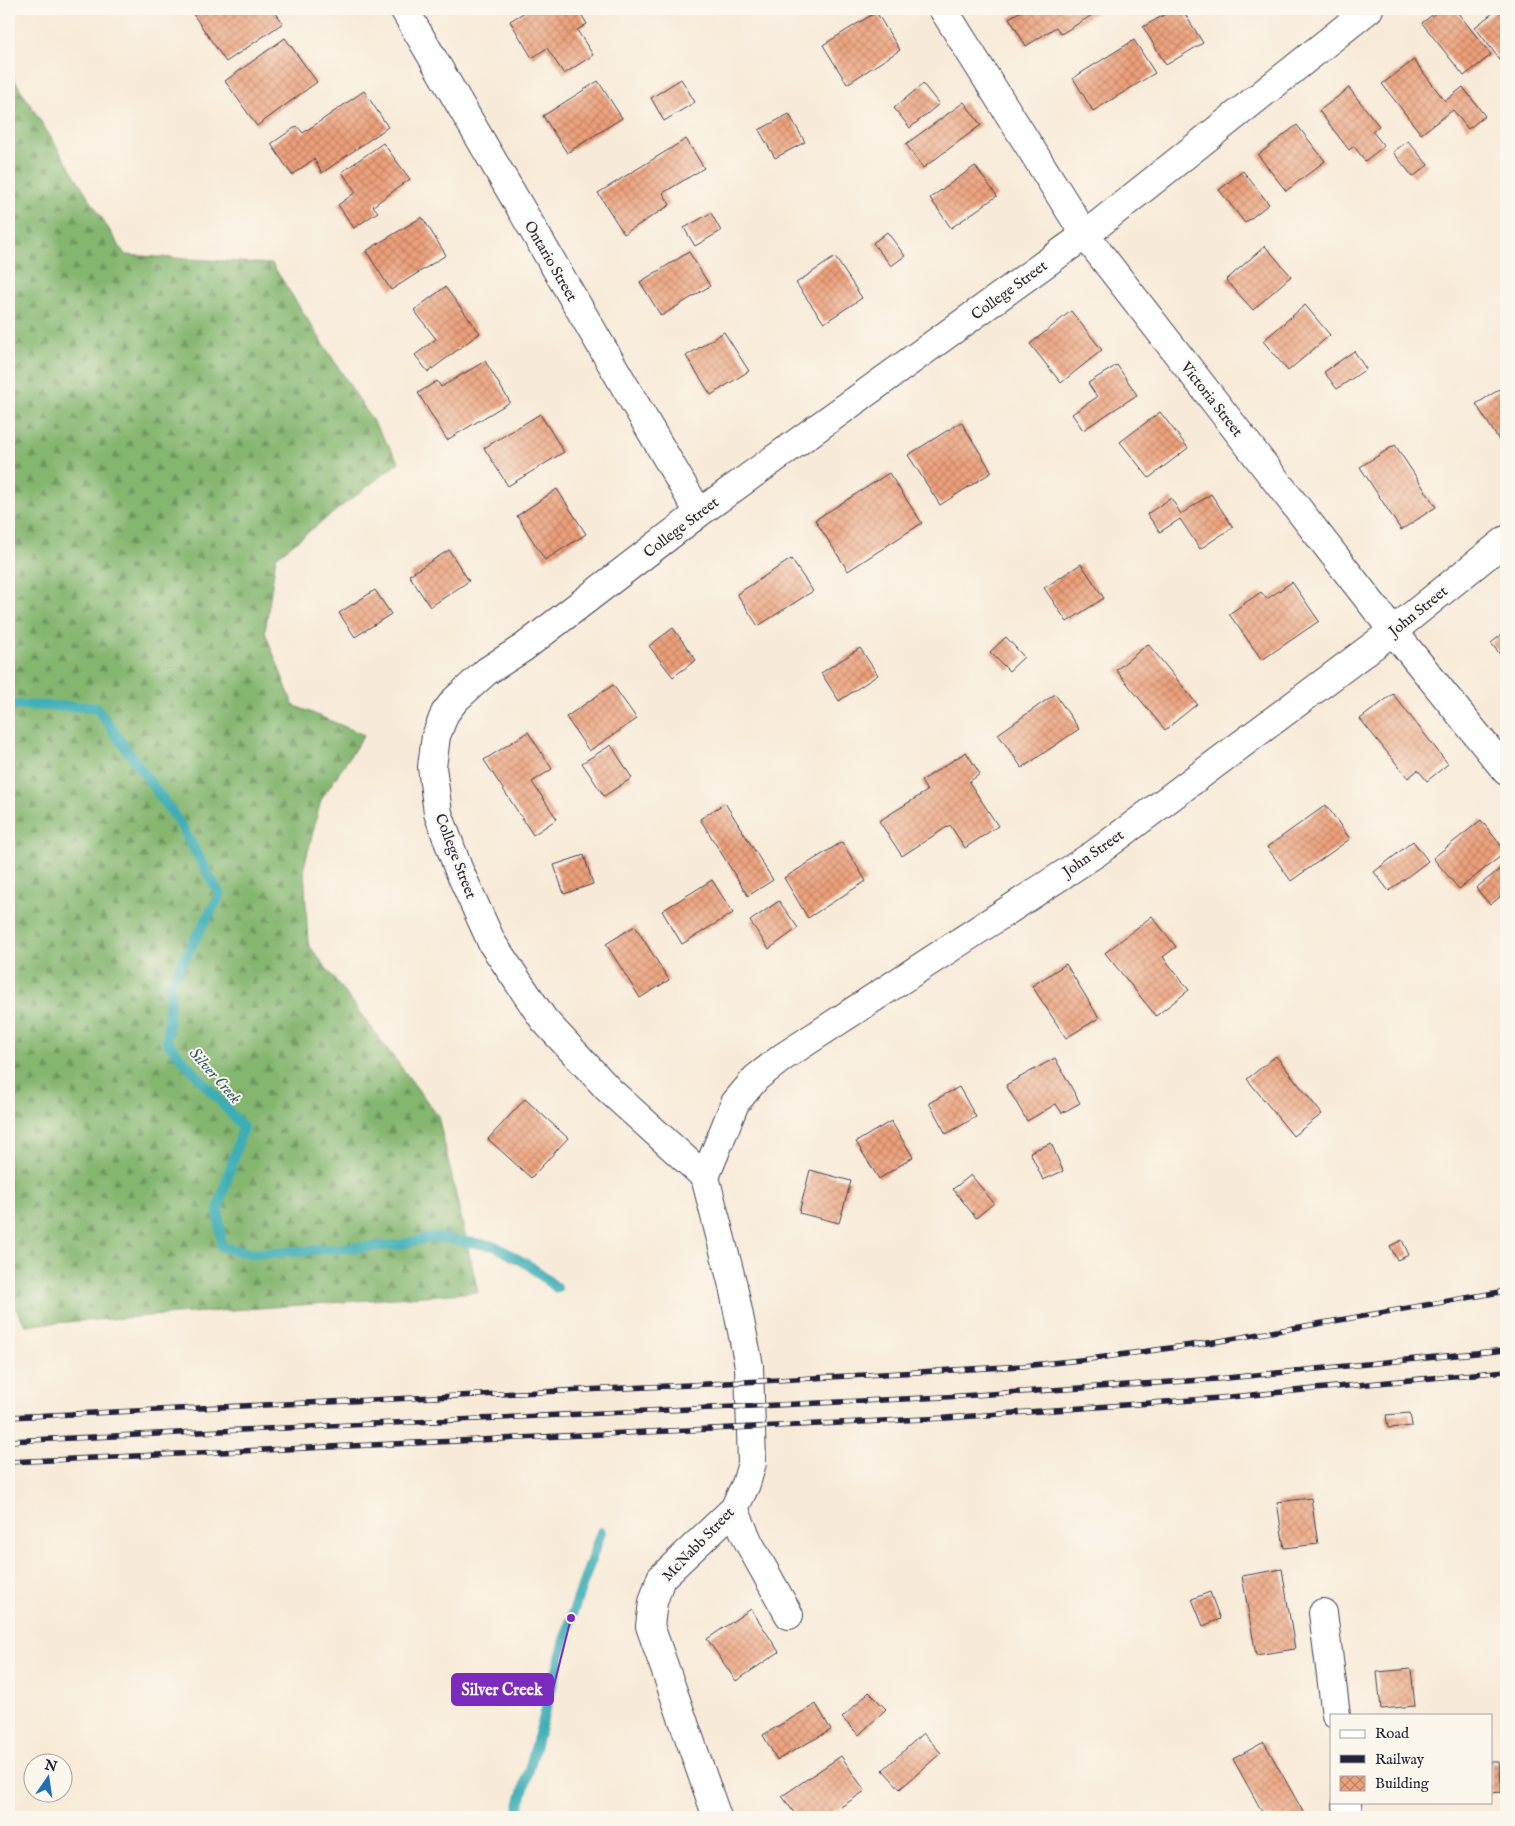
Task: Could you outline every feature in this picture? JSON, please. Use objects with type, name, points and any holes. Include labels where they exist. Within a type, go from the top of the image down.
[{"type":"street","name":"Ontario Street","points":[[404,9],[699,513]]},
{"type":"street","name":"Victoria Street","points":[[943,9],[1084,235],[1393,631],[1506,771]]},
{"type":"street","name":"College Street","points":[[705,1177],[609,1090],[544,1020],[492,943],[458,868],[438,813],[432,767],[436,736],[445,713],[455,700],[487,671],[523,648],[699,513],[1084,235],[1369,9]]},
{"type":"street","name":"John Street","points":[[705,1177],[734,1102],[756,1078],[783,1057],[1096,853],[1393,631],[1506,540]]},
{"type":"street","name":"McNabb Street","points":[[705,1177],[733,1286],[749,1366],[752,1464],[746,1484],[734,1509],[662,1578],[653,1602],[650,1626],[717,1817]]},
{"type":"street","points":[[734,1509],[749,1543],[789,1615]]},
{"type":"street","points":[[1323,1613],[1336,1714]]},
{"type":"street","points":[[1347,1804],[1348,1817]]},
{"type":"green space","points":[[9,71],[125,255],[272,264],[399,462],[276,557],[265,632],[293,705],[364,735],[321,800],[304,867],[308,944],[438,1116],[478,1292],[26,1325],[9,1299]]},
{"type":"building","points":[[201,9],[273,9],[283,23],[226,62],[193,14]]},
{"type":"building","points":[[530,9],[578,9],[587,24],[577,30],[593,55],[564,74],[547,48],[532,58],[510,21]]},
{"type":"building","points":[[1025,9],[1095,9],[1097,12],[1061,34],[1056,27],[1026,46],[1009,18]]},
{"type":"building","points":[[1174,9],[1182,9],[1203,43],[1166,65],[1143,27]]},
{"type":"building","points":[[1440,9],[1455,9],[1491,55],[1464,76],[1422,23]]},
{"type":"building","points":[[1498,9],[1506,20],[1506,68],[1475,27]]},
{"type":"building","points":[[876,12],[900,50],[847,84],[823,45]]},
{"type":"building","points":[[285,38],[317,82],[257,126],[225,81]]},
{"type":"building","points":[[1134,40],[1155,73],[1093,111],[1073,78]]},
{"type":"building","points":[[1414,60],[1445,101],[1463,87],[1485,116],[1468,129],[1453,110],[1421,134],[1382,84]]},
{"type":"building","points":[[681,79],[695,102],[664,121],[651,98]]},
{"type":"building","points":[[598,81],[622,118],[567,153],[543,116]]},
{"type":"building","points":[[923,84],[939,104],[910,128],[894,108]]},
{"type":"building","points":[[1349,88],[1379,126],[1372,131],[1384,146],[1365,161],[1354,146],[1349,150],[1319,111]]},
{"type":"building","points":[[364,91],[388,127],[322,173],[314,159],[292,175],[271,144],[297,126],[303,133]]},
{"type":"building","points":[[964,102],[981,125],[923,168],[906,144]]},
{"type":"building","points":[[789,114],[805,142],[775,158],[759,130]]},
{"type":"building","points":[[1297,125],[1325,161],[1286,191],[1258,155]]},
{"type":"building","points":[[686,139],[704,168],[663,193],[670,205],[624,234],[598,193]]},
{"type":"building","points":[[1408,141],[1428,165],[1413,177],[1393,152]]},
{"type":"building","points":[[383,143],[410,179],[373,206],[378,212],[354,228],[338,205],[356,192],[342,172]]},
{"type":"building","points":[[975,166],[997,196],[951,228],[930,198]]},
{"type":"building","points":[[1243,171],[1269,204],[1245,223],[1219,190]]},
{"type":"building","points":[[711,213],[721,231],[695,246],[684,228]]},
{"type":"building","points":[[422,217],[446,255],[391,290],[366,251]]},
{"type":"building","points":[[887,232],[905,256],[891,266],[873,243]]},
{"type":"building","points":[[1265,246],[1291,276],[1253,310],[1226,280]]},
{"type":"building","points":[[689,252],[710,286],[661,316],[640,282]]},
{"type":"building","points":[[835,257],[862,298],[824,323],[796,283]]},
{"type":"building","points":[[445,287],[480,333],[428,372],[415,355],[436,339],[414,310]]},
{"type":"building","points":[[1305,305],[1330,335],[1288,371],[1263,341]]},
{"type":"building","points":[[1071,311],[1102,350],[1061,383],[1030,344]]},
{"type":"building","points":[[724,332],[749,371],[711,395],[686,356]]},
{"type":"building","points":[[1354,351],[1366,369],[1337,389],[1324,372]]},
{"type":"building","points":[[485,361],[510,402],[447,440],[418,393],[437,381],[441,387]]},
{"type":"building","points":[[1117,365],[1137,395],[1083,430],[1072,414],[1097,397],[1088,383]]},
{"type":"building","points":[[1505,386],[1506,442],[1502,445],[1476,404]]},
{"type":"building","points":[[1160,412],[1188,448],[1149,478],[1120,442]]},
{"type":"building","points":[[540,414],[564,452],[508,486],[484,448]]},
{"type":"building","points":[[961,422],[992,472],[940,505],[908,455]]},
{"type":"building","points":[[1395,445],[1436,507],[1401,530],[1360,467]]},
{"type":"building","points":[[889,473],[922,523],[848,571],[815,520]]},
{"type":"building","points":[[557,489],[586,534],[545,560],[517,516]]},
{"type":"building","points":[[1211,494],[1233,527],[1200,549],[1180,519],[1160,532],[1147,514],[1171,498],[1181,514]]},
{"type":"building","points":[[449,550],[469,581],[430,607],[409,575]]},
{"type":"building","points":[[791,559],[813,591],[758,626],[737,594]]},
{"type":"building","points":[[1081,564],[1104,598],[1067,622],[1044,588]]},
{"type":"building","points":[[1292,582],[1319,621],[1262,660],[1229,614],[1261,592],[1267,599]]},
{"type":"building","points":[[375,590],[391,614],[355,637],[339,613]]},
{"type":"building","points":[[673,628],[696,660],[673,677],[649,646]]},
{"type":"building","points":[[1506,631],[1506,662],[1491,643]]},
{"type":"building","points":[[1006,637],[1024,657],[1009,671],[990,652]]},
{"type":"building","points":[[1148,644],[1197,704],[1165,730],[1116,670]]},
{"type":"building","points":[[860,648],[878,675],[839,701],[821,673]]},
{"type":"building","points":[[613,685],[637,719],[589,751],[566,717]]},
{"type":"building","points":[[1055,694],[1079,729],[1022,768],[998,734]]},
{"type":"building","points":[[1393,694],[1448,764],[1427,781],[1418,770],[1408,778],[1360,719]]},
{"type":"building","points":[[528,732],[552,769],[532,782],[557,819],[533,835],[484,760]]},
{"type":"building","points":[[611,745],[632,778],[604,796],[582,763]]},
{"type":"building","points":[[966,752],[980,774],[969,782],[998,826],[965,848],[950,825],[902,856],[879,821],[927,791],[921,781]]},
{"type":"building","points":[[725,803],[773,880],[748,896],[700,819]]},
{"type":"building","points":[[1326,805],[1350,839],[1291,881],[1267,847]]},
{"type":"building","points":[[1481,820],[1506,852],[1459,889],[1433,858]]},
{"type":"building","points":[[1413,841],[1428,861],[1389,891],[1374,872]]},
{"type":"building","points":[[842,842],[866,881],[808,918],[784,878]]},
{"type":"building","points":[[584,855],[593,884],[564,894],[554,865]]},
{"type":"building","points":[[1506,864],[1506,892],[1490,905],[1476,888]]},
{"type":"building","points":[[712,880],[733,913],[682,944],[662,911]]},
{"type":"building","points":[[779,901],[798,928],[769,949],[750,921]]},
{"type":"building","points":[[1152,916],[1176,947],[1163,957],[1189,990],[1156,1016],[1105,953]]},
{"type":"building","points":[[635,926],[669,980],[640,998],[606,944]]},
{"type":"building","points":[[1066,964],[1099,1018],[1066,1038],[1032,986]]},
{"type":"building","points":[[1276,1056],[1322,1114],[1293,1136],[1247,1079]]},
{"type":"building","points":[[1055,1058],[1080,1103],[1062,1113],[1056,1104],[1027,1121],[1006,1085]]},
{"type":"building","points":[[959,1087],[976,1117],[946,1134],[929,1103]]},
{"type":"building","points":[[525,1099],[568,1138],[531,1178],[488,1139]]},
{"type":"building","points":[[891,1121],[913,1157],[879,1179],[856,1142]]},
{"type":"building","points":[[1051,1143],[1063,1171],[1043,1180],[1030,1152]]},
{"type":"building","points":[[810,1170],[851,1181],[839,1223],[799,1213]]},
{"type":"building","points":[[971,1175],[994,1203],[976,1218],[953,1189]]},
{"type":"building","points":[[1402,1240],[1409,1255],[1397,1260],[1390,1246]]},
{"type":"building","points":[[1410,1413],[1412,1426],[1388,1428],[1386,1415]]},
{"type":"building","points":[[1311,1498],[1318,1544],[1284,1548],[1277,1502]]},
{"type":"building","points":[[1282,1569],[1295,1649],[1256,1655],[1242,1576]]},
{"type":"building","points":[[1210,1592],[1220,1619],[1203,1626],[1192,1599]]},
{"type":"building","points":[[751,1609],[779,1652],[736,1681],[707,1639]]},
{"type":"building","points":[[1411,1669],[1415,1706],[1381,1709],[1377,1672]]},
{"type":"building","points":[[869,1692],[886,1709],[859,1735],[842,1718]]},
{"type":"building","points":[[816,1704],[831,1730],[777,1760],[763,1735]]},
{"type":"building","points":[[923,1733],[941,1753],[900,1789],[883,1770]]},
{"type":"building","points":[[1264,1742],[1306,1817],[1265,1817],[1233,1759]]},
{"type":"building","points":[[841,1756],[865,1791],[826,1817],[797,1817],[782,1796]]},
{"type":"building","points":[[1492,1762],[1499,1762],[1502,1792],[1492,1793]]},
{"type":"waterway","name":"Silver Creek","points":[[9,705],[96,707],[179,822],[220,895],[171,982],[167,1042],[243,1127],[218,1209],[222,1247],[254,1254],[398,1245],[432,1237],[495,1246],[530,1266],[557,1288]]},
{"type":"waterway","name":"Silver Creek","points":[[516,1817],[571,1618],[601,1532]]},
{"type":"railway","points":[[9,1417],[690,1385],[1023,1366],[1214,1342],[1506,1291]]},
{"type":"railway","points":[[9,1441],[945,1397],[1217,1379],[1506,1350]]},
{"type":"railway","points":[[9,1462],[946,1418],[1220,1398],[1506,1371]]},
{"type":"place","name":"Silver Creek","points":[[571,1618]]}]
